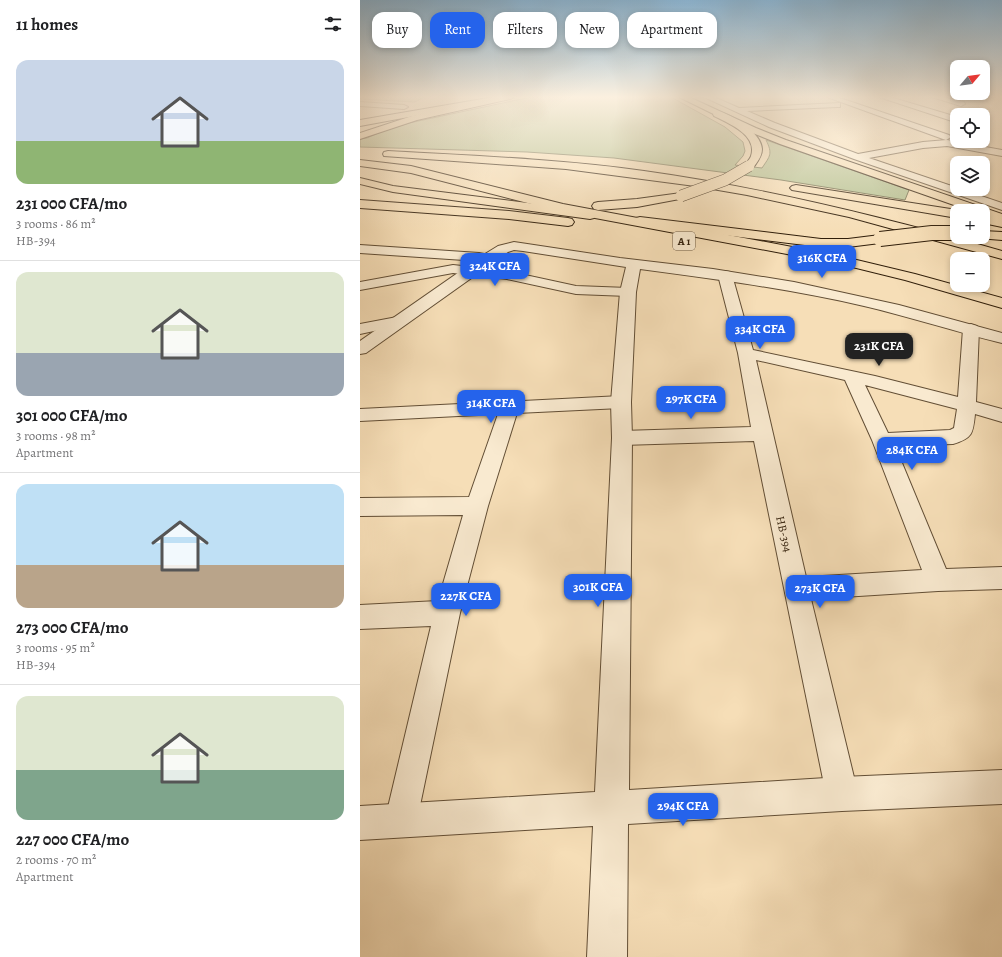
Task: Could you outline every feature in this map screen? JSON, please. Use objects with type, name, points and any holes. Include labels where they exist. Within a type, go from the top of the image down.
[{"type":"highway","points":[[546,209],[637,203],[681,196],[711,187],[735,176],[749,166],[756,157],[757,147],[755,142]]},
{"type":"highway","points":[[784,142],[963,204]]},
{"type":"highway","points":[[366,153],[416,152],[564,159],[624,165],[761,183]]},
{"type":"highway","points":[[366,153],[512,161],[592,168],[661,177],[813,205],[883,222],[1002,255]]},
{"type":"highway","points":[[360,163],[400,167],[522,198],[597,206]]},
{"type":"highway","points":[[360,181],[393,189],[822,243],[848,242],[932,233],[950,233]]},
{"type":"highway","points":[[783,186],[950,213]]},
{"type":"highway","points":[[502,193],[563,208],[818,255],[896,274],[1002,303]]},
{"type":"highway","name":"A 1","points":[[360,204],[508,215],[641,233],[799,262],[1002,311]]},
{"type":"highway","points":[[990,214],[1002,218]]},
{"type":"highway","points":[[990,224],[1001,231]]},
{"type":"highway","points":[[990,233],[1001,231]]},
{"type":"street","points":[[816,142],[911,177],[1002,207]]},
{"type":"street","points":[[857,157],[938,142]]},
{"type":"street","points":[[953,142],[1002,153]]},
{"type":"street","points":[[360,349],[470,270],[504,249],[514,246],[776,283],[862,302],[1002,338]]},
{"type":"street","points":[[360,249],[490,258]]},
{"type":"street","points":[[607,957],[622,438],[621,402],[628,292],[634,264]]},
{"type":"street","points":[[360,286],[453,269],[507,275],[576,290],[628,292]]},
{"type":"street","name":"HB-394","points":[[725,275],[746,353],[762,434],[842,794]]},
{"type":"street","points":[[360,329],[396,322]]},
{"type":"street","points":[[882,440],[953,437],[963,432],[967,404],[971,329]]},
{"type":"street","points":[[746,353],[852,376],[967,404],[1002,416]]},
{"type":"street","points":[[852,376],[882,440],[938,580]]},
{"type":"street","points":[[360,415],[621,402]]},
{"type":"street","points":[[401,820],[447,613],[477,506],[509,408]]},
{"type":"street","points":[[622,438],[762,434]]},
{"type":"street","points":[[360,508],[477,506]]},
{"type":"street","points":[[796,589],[938,580],[1002,578]]},
{"type":"street","points":[[360,617],[447,613]]},
{"type":"street","points":[[360,823],[842,794],[1002,787]]},
{"type":"green space","points":[[360,142],[743,142],[745,151],[743,156],[735,165],[762,168],[770,155],[767,142],[771,142],[909,190],[905,200],[781,180],[614,158],[527,152],[360,147]]}]
